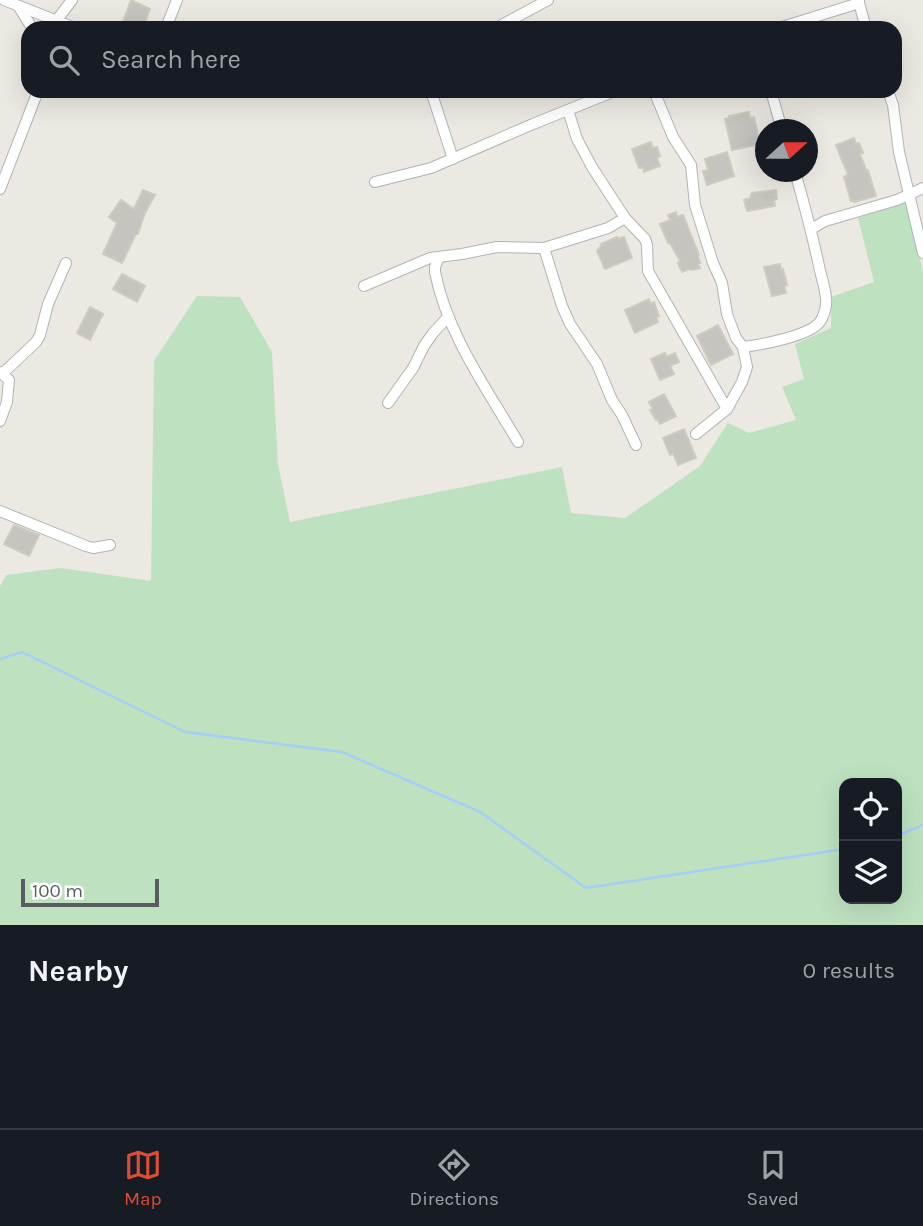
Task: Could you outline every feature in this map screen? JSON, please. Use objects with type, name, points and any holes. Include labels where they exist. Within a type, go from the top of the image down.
[{"type":"street","points":[[4,0],[56,21],[72,0]]},
{"type":"street","points":[[169,21],[177,0]]},
{"type":"street","points":[[509,21],[548,0]]},
{"type":"street","points":[[801,21],[859,2],[864,21]]},
{"type":"street","points":[[19,7],[28,21]]},
{"type":"street","points":[[0,189],[35,98]]},
{"type":"street","points":[[433,98],[453,159]]},
{"type":"street","points":[[375,182],[453,159],[598,98]]},
{"type":"street","points":[[657,98],[673,137],[691,165],[695,205],[722,283],[727,314],[743,348],[747,367],[747,373],[727,409],[695,434]]},
{"type":"street","points":[[773,98],[779,119]]},
{"type":"street","points":[[890,98],[899,152],[923,253]]},
{"type":"street","points":[[568,110],[584,152],[625,218],[645,239],[648,271],[727,409]]},
{"type":"street","points":[[743,348],[814,328],[824,313],[826,299],[798,182]]},
{"type":"street","points":[[811,229],[825,221],[877,206],[923,188]]},
{"type":"street","points":[[363,286],[424,260],[497,247],[544,248],[608,228],[625,218]]},
{"type":"street","points":[[544,248],[570,324],[597,364],[612,400],[636,445]]},
{"type":"street","points":[[439,257],[435,272],[448,317],[471,362],[519,442]]},
{"type":"street","points":[[0,421],[9,390],[9,380],[1,373],[36,342],[48,304],[66,262]]},
{"type":"street","points":[[388,403],[413,368],[428,340],[448,317]]},
{"type":"street","points":[[0,511],[86,546],[98,548],[110,545]]},
{"type":"green space","points":[[907,202],[923,272],[923,925],[0,925],[0,586],[6,575],[61,568],[151,581],[154,361],[197,296],[240,297],[272,352],[278,465],[290,522],[562,467],[571,513],[625,518],[700,466],[728,423],[749,433],[796,420],[782,387],[804,379],[795,344],[831,328],[831,297],[874,282],[858,218]]},
{"type":"building","points":[[131,0],[150,9],[146,21],[123,21]]},
{"type":"building","points":[[749,112],[750,118],[754,117],[755,145],[732,150],[725,119]]},
{"type":"building","points":[[854,138],[863,153],[860,154],[876,196],[854,202],[851,201],[844,177],[848,175],[836,145]]},
{"type":"building","points":[[651,142],[653,148],[657,147],[660,166],[644,172],[643,168],[639,168],[632,149]]},
{"type":"building","points":[[727,152],[734,176],[707,185],[703,171],[708,170],[705,159]]},
{"type":"building","points":[[143,190],[155,195],[122,263],[103,254],[117,223],[109,217],[121,200],[134,209]]},
{"type":"building","points":[[776,190],[775,206],[747,211],[744,200],[750,198],[752,193]]},
{"type":"building","points":[[676,212],[677,217],[683,215],[699,255],[700,268],[682,272],[678,263],[680,261],[668,243],[660,224],[670,220],[668,215]]},
{"type":"building","points":[[624,237],[632,258],[605,269],[597,251],[601,244]]},
{"type":"building","points":[[780,264],[787,285],[784,286],[786,293],[772,296],[764,267]]},
{"type":"building","points":[[122,274],[145,286],[137,302],[113,289]]},
{"type":"building","points":[[649,299],[651,304],[654,302],[659,316],[656,317],[658,322],[635,333],[625,310]]},
{"type":"building","points":[[90,307],[103,314],[90,340],[77,333]]},
{"type":"building","points":[[718,325],[733,354],[711,365],[697,336]]},
{"type":"building","points":[[665,353],[666,357],[675,353],[679,362],[670,366],[674,374],[660,380],[651,359]]},
{"type":"building","points":[[664,394],[676,416],[660,424],[650,410],[653,409],[649,402]]},
{"type":"building","points":[[684,429],[696,458],[678,465],[673,453],[670,455],[663,438]]},
{"type":"building","points":[[14,525],[39,535],[29,556],[4,544]]},
{"type":"waterway","points":[[0,659],[22,652],[185,732],[342,752],[480,812],[586,888],[839,850]]},
{"type":"waterway","points":[[902,834],[923,825]]}]
